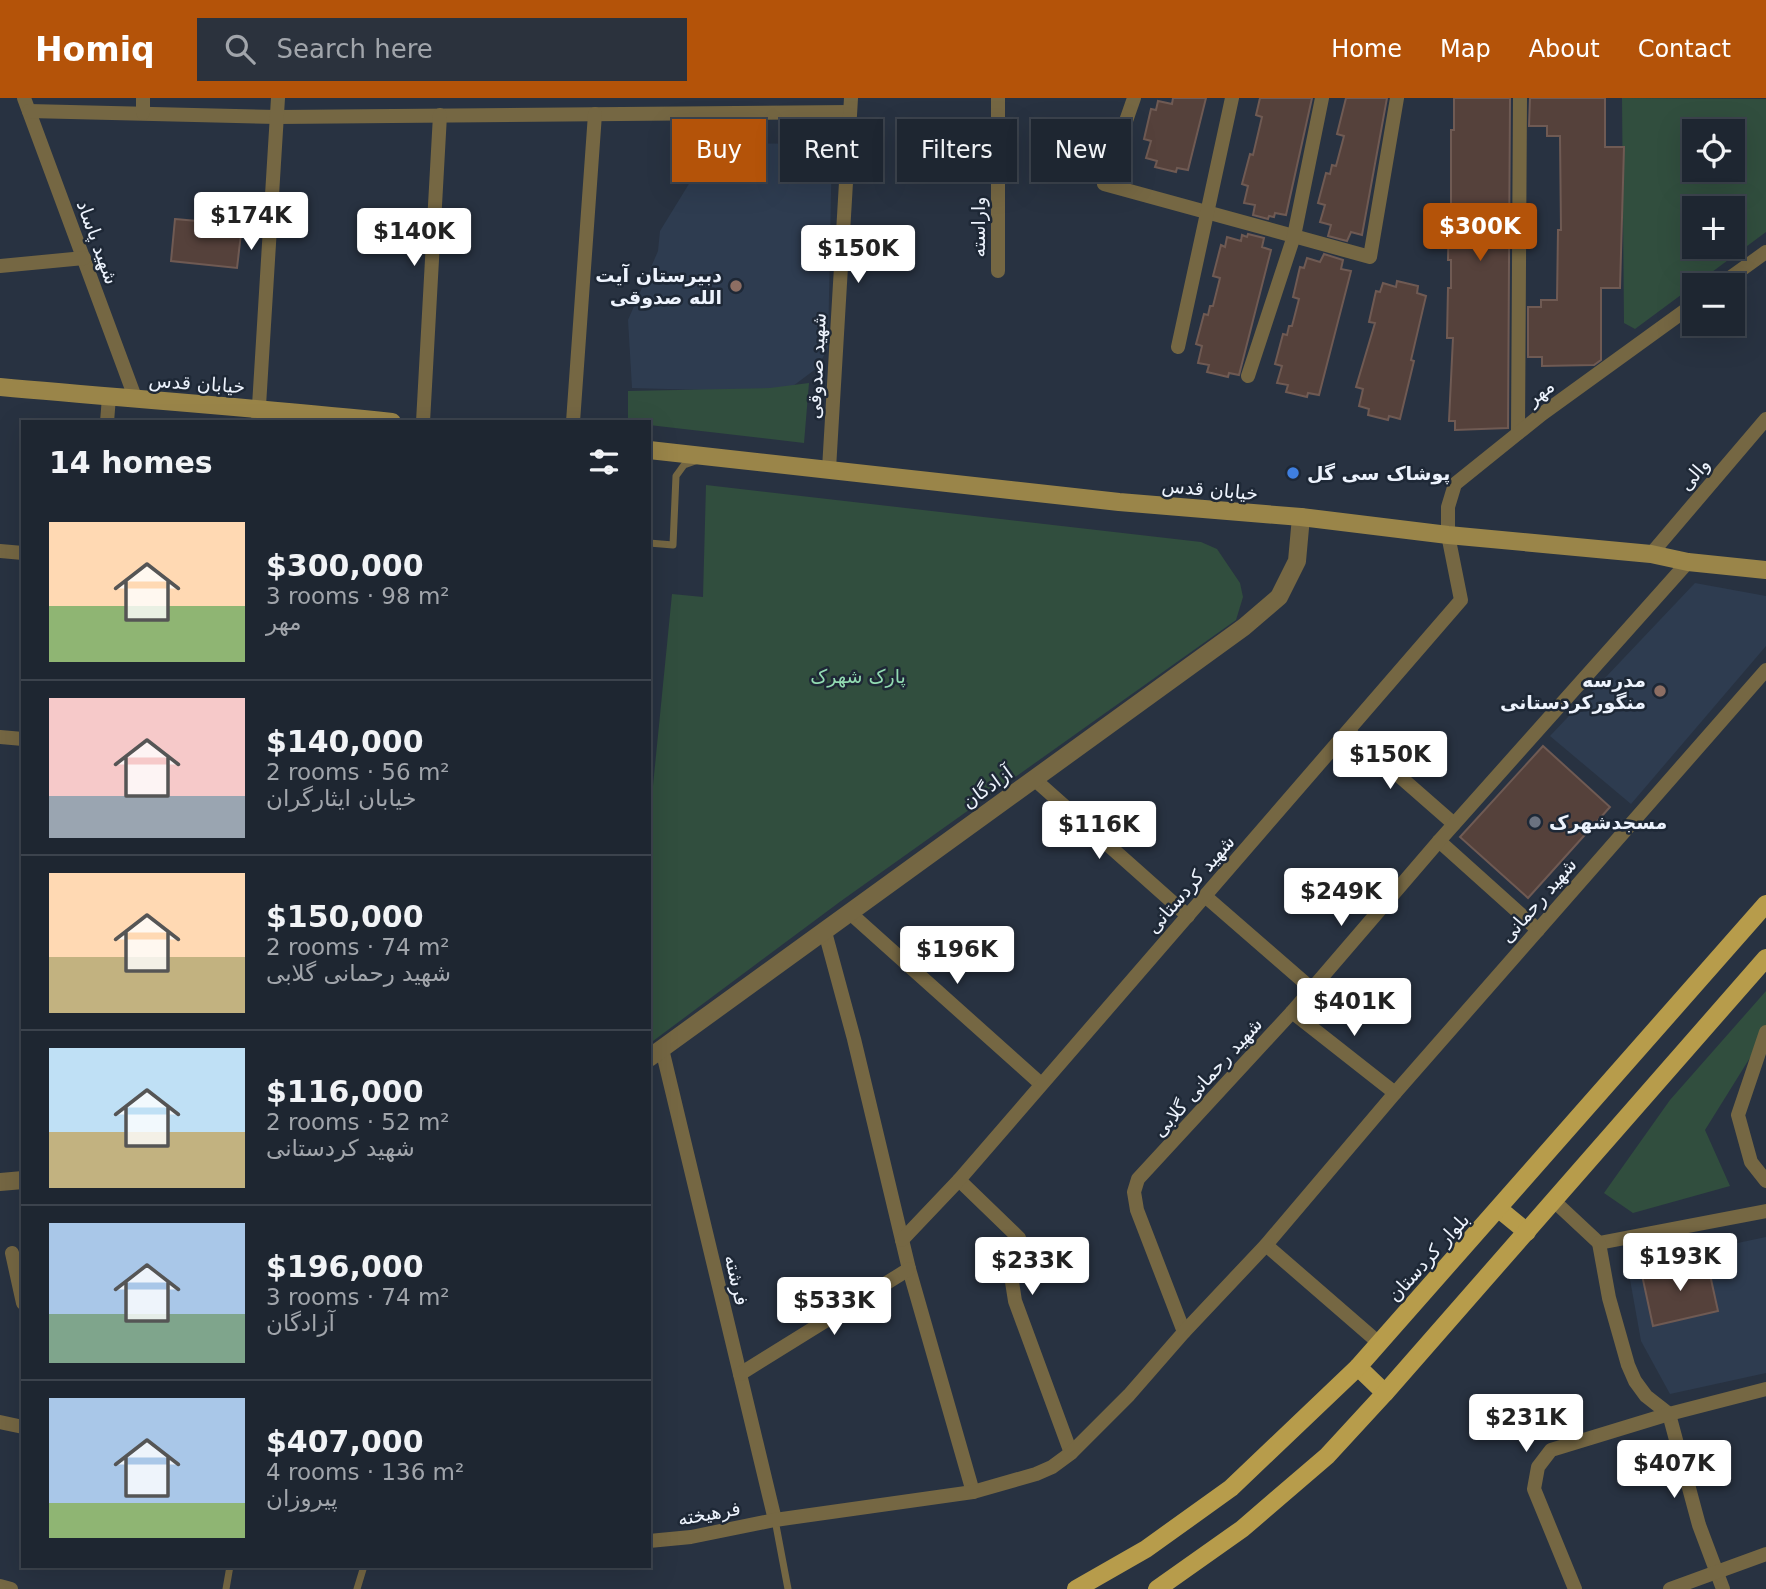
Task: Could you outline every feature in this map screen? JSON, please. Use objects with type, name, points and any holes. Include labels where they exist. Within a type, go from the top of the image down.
[{"type":"main road","name":"خیابان قدس","points":[[0,387],[258,415],[354,420]]},
{"type":"main road","name":"خیابان قدس","points":[[651,450],[1119,502],[1301,517],[1448,535],[1651,554],[1688,562],[1766,570]]},
{"type":"main road","name":"بلوار کردستان","points":[[1076,1589],[1146,1549],[1231,1488],[1358,1367],[1766,904]]},
{"type":"main road","points":[[1157,1589],[1253,1520],[1326,1456],[1385,1393],[1766,958]]},
{"type":"main road","points":[[1499,1209],[1527,1232]]},
{"type":"main road","points":[[1358,1367],[1385,1393]]},
{"type":"street","points":[[258,415],[278,98]]},
{"type":"street","name":"واراسته","points":[[998,98],[998,271]]},
{"type":"street","points":[[1134,98],[1104,184],[1370,257],[1397,98]]},
{"type":"street","points":[[1178,347],[1231,98]]},
{"type":"street","points":[[1248,376],[1294,236],[1322,98]]},
{"type":"street","points":[[1518,433],[1520,98]]},
{"type":"street","points":[[27,105],[143,105],[276,117],[595,114],[851,105]]},
{"type":"street","name":"شهید پاساد","points":[[27,105],[136,400]]},
{"type":"street","name":"شهید صدوقی","points":[[829,469],[851,105]]},
{"type":"street","points":[[573,420],[595,114]]},
{"type":"street","points":[[423,420],[440,115]]},
{"type":"street","points":[[1737,273],[1766,252]]},
{"type":"street","points":[[0,266],[84,258]]},
{"type":"street","name":"مهر","points":[[1448,535],[1448,507],[1455,484],[1518,433],[1682,313]]},
{"type":"street","points":[[107,420],[109,397]]},
{"type":"street","name":"والی","points":[[1651,554],[1766,419]]},
{"type":"street","name":"آزادگان","points":[[655,1053],[1244,627],[1279,597],[1297,561],[1301,517]]},
{"type":"street","name":"شهید کردستانی","points":[[902,1240],[959,1180],[1461,600],[1448,535]]},
{"type":"street","points":[[0,551],[21,554]]},
{"type":"street","name":"شهید رحمانی گلابی","points":[[1184,1332],[1137,1210],[1134,1192],[1138,1179],[1292,1012],[1438,842],[1688,562]]},
{"type":"street","name":"شهید رحمانی","points":[[1184,1332],[1266,1245],[1395,1093],[1766,670]]},
{"type":"street","points":[[1349,732],[1454,824]]},
{"type":"street","points":[[0,737],[21,739]]},
{"type":"street","points":[[1034,779],[1188,916]]},
{"type":"street","points":[[1438,842],[1538,930]]},
{"type":"street","points":[[1205,896],[1312,989]]},
{"type":"street","points":[[850,913],[1041,1084]]},
{"type":"street","points":[[825,932],[854,1039],[909,1269],[973,1492]]},
{"type":"street","points":[[1292,1012],[1395,1093]]},
{"type":"street","points":[[1766,1032],[1738,1115],[1751,1161],[1766,1181]]},
{"type":"street","name":"فرشته","points":[[655,1053],[740,1374],[775,1520]]},
{"type":"street","points":[[959,1180],[1020,1238],[1024,1254],[1012,1282],[1015,1301],[1071,1453]]},
{"type":"street","points":[[0,1182],[21,1181]]},
{"type":"street","points":[[1554,1201],[1599,1243],[1609,1298],[1628,1365],[1646,1396],[1669,1414],[1699,1525],[1723,1589]]},
{"type":"street","points":[[1599,1243],[1766,1211]]},
{"type":"street","points":[[1266,1245],[1379,1343]]},
{"type":"street","points":[[12,1253],[21,1294]]},
{"type":"street","points":[[740,1374],[909,1269]]},
{"type":"street","name":"فرهیخته","points":[[651,1541],[691,1537],[775,1520],[973,1492],[1036,1474],[1052,1467],[1071,1453],[1129,1395],[1184,1332]]},
{"type":"street","points":[[1575,1589],[1534,1489],[1538,1467],[1552,1450],[1669,1414],[1766,1389]]},
{"type":"street","points":[[0,1422],[21,1427]]},
{"type":"street","points":[[1670,1589],[1766,1554]]},
{"type":"street","points":[[0,1586],[12,1589]]},
{"type":"lane","points":[[651,543],[673,545],[676,476],[684,465],[712,457]]},
{"type":"lane","points":[[775,1520],[788,1589]]},
{"type":"lane","points":[[226,1588],[230,1568]]},
{"type":"lane","points":[[357,1589],[362,1568]]},
{"type":"shaded area","name":"دبیرستان آیت الله صدوقی","points":[[766,143],[780,144],[780,182],[831,182],[828,348],[817,368],[793,386],[769,392],[632,388],[628,320],[658,251],[660,231],[690,182],[766,182]]},
{"type":"shaded area","name":"مدرسه منگورکردستانی","points":[[1695,583],[1766,596],[1766,646],[1631,804],[1550,736]]},
{"type":"shaded area","points":[[1766,1237],[1766,1373],[1670,1394],[1641,1341],[1629,1274],[1638,1264]]},
{"type":"green space","points":[[1622,98],[1766,99],[1766,232],[1745,248],[1745,196],[1682,196],[1682,259],[1730,259],[1711,273],[1682,273],[1682,294],[1635,329],[1624,323]]},
{"type":"green space","points":[[809,383],[804,443],[651,425],[651,420],[628,420],[628,391],[770,388]]},
{"type":"green space","name":"پارک شهرک","points":[[706,485],[1201,542],[1217,549],[1240,583],[1243,597],[1236,620],[841,901],[651,1043],[651,806],[672,594],[703,597]]},
{"type":"green space","points":[[1766,991],[1766,1032],[1705,1130],[1730,1186],[1633,1213],[1604,1193],[1670,1100]]},
{"type":"building","points":[[1173,98],[1206,98],[1188,170],[1177,168],[1176,172],[1155,167],[1157,161],[1146,158],[1151,141],[1144,139],[1151,109],[1156,110],[1158,101],[1172,104]]},
{"type":"building","points":[[1260,98],[1312,98],[1286,215],[1275,213],[1274,217],[1269,216],[1268,219],[1253,215],[1255,205],[1244,203],[1248,186],[1242,184],[1250,154],[1253,155],[1262,117],[1256,115]]},
{"type":"building","points":[[1346,98],[1387,98],[1362,235],[1351,232],[1347,241],[1328,236],[1331,225],[1320,222],[1325,205],[1318,203],[1326,173],[1330,174],[1332,165],[1336,166],[1344,136],[1337,134]]},
{"type":"building","points":[[1454,98],[1510,98],[1508,428],[1455,430],[1455,421],[1449,421],[1453,338],[1447,338],[1448,288],[1451,288],[1451,260],[1448,260]]},
{"type":"building","points":[[1530,98],[1605,98],[1605,147],[1624,147],[1620,288],[1601,288],[1601,360],[1594,365],[1542,366],[1542,357],[1528,357],[1528,307],[1541,307],[1541,300],[1557,300],[1558,230],[1561,230],[1560,136],[1547,136],[1547,126],[1529,126]]},
{"type":"building","points":[[175,219],[242,225],[237,268],[171,261]]},
{"type":"building","points":[[1248,234],[1264,238],[1262,247],[1271,250],[1239,375],[1229,373],[1228,377],[1207,372],[1209,365],[1198,363],[1202,346],[1196,344],[1204,314],[1208,315],[1210,306],[1213,306],[1220,278],[1213,276],[1221,245],[1225,247],[1227,237],[1241,241],[1242,235],[1247,237]]},
{"type":"building","points":[[1324,254],[1343,260],[1341,269],[1351,271],[1319,395],[1308,393],[1307,397],[1286,392],[1288,385],[1277,383],[1282,366],[1275,364],[1283,334],[1287,335],[1289,326],[1292,326],[1299,299],[1293,297],[1300,267],[1304,268],[1307,258],[1320,262]]},
{"type":"building","points":[[1397,281],[1418,286],[1417,293],[1426,296],[1400,419],[1389,416],[1388,420],[1368,415],[1369,409],[1359,406],[1363,389],[1356,387],[1375,323],[1369,322],[1376,291],[1380,292],[1383,283],[1396,287]]},
{"type":"building","name":"مسجدشهرک","points":[[1543,746],[1610,807],[1528,898],[1460,837]]},
{"type":"building","points":[[1707,1261],[1718,1311],[1653,1326],[1642,1275]]},
{"type":"place","name":"دبیرستان آیت الله صدوقی","points":[[736,286]]},
{"type":"place","name":"پوشاک سی گل","points":[[1293,473]]},
{"type":"place","name":"مدرسه منگورکردستانی","points":[[1660,691]]},
{"type":"place","name":"مسجدشهرک","points":[[1535,822]]}]
